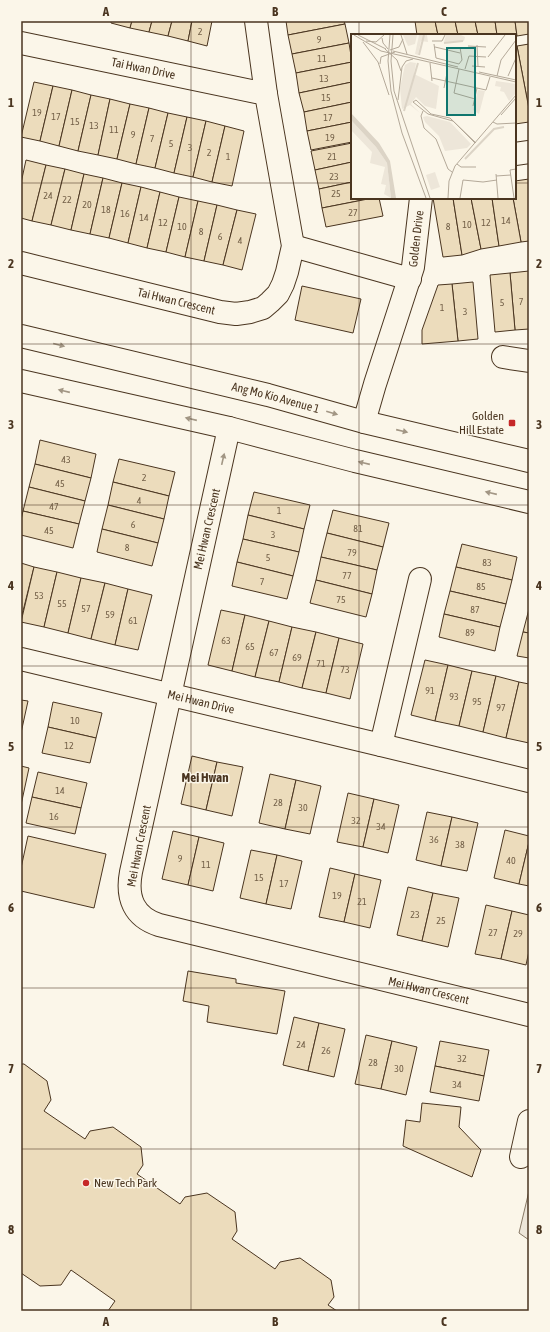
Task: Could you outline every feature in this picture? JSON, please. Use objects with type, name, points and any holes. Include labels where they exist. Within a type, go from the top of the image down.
[{"type":"street","name":"Tai Hwan Crescent","points":[[21,262],[220,312],[236,314],[263,308],[278,294],[287,272],[292,246],[266,94],[256,21]]},
{"type":"street","name":"Tai Hwan Drive","points":[[21,43],[266,94]]},
{"type":"street","points":[[516,154],[529,152]]},
{"type":"street","name":"Golden Drive","points":[[410,279],[415,255],[421,199]]},
{"type":"street","points":[[292,246],[410,279],[364,422]]},
{"type":"street","name":"Ang Mo Kio Avenue 1","points":[[21,336],[268,395],[364,422],[529,461]]},
{"type":"street","points":[[503,357],[529,361]]},
{"type":"street","points":[[21,381],[229,428],[355,461],[529,502]]},
{"type":"street","name":"Mei Hwan Crescent","points":[[229,428],[130,880],[130,893],[134,906],[141,917],[159,925],[529,1015]]},
{"type":"street","points":[[381,744],[420,579]]},
{"type":"street","name":"Mei Hwan Drive","points":[[21,659],[381,744],[529,782]]},
{"type":"street","points":[[521,1156],[529,1122]]},
{"type":"shaded area","points":[[529,1191],[529,1240],[519,1233]]},
{"type":"building","points":[[111,21],[132,21],[130,28],[111,23]]},
{"type":"building","points":[[132,21],[152,21],[149,32],[130,28]]},
{"type":"building","points":[[152,21],[172,21],[168,36],[149,32]]},
{"type":"building","points":[[172,21],[192,21],[188,41],[168,36]]},
{"type":"building","points":[[192,21],[212,21],[207,46],[188,41]]},
{"type":"building","points":[[286,21],[344,21],[345,24],[288,35]]},
{"type":"building","points":[[415,21],[435,21],[438,34],[417,34]]},
{"type":"building","points":[[435,21],[455,21],[458,34],[438,34]]},
{"type":"building","points":[[455,21],[475,21],[478,34],[458,34]]},
{"type":"building","points":[[475,21],[495,21],[497,34],[478,34]]},
{"type":"building","points":[[495,21],[515,21],[517,36],[516,34],[497,34]]},
{"type":"building","points":[[515,21],[529,21],[529,34],[517,36]]},
{"type":"building","points":[[345,24],[349,43],[292,54],[288,35]]},
{"type":"building","points":[[349,43],[351,62],[296,73],[292,54]]},
{"type":"building","points":[[529,44],[529,109],[517,46]]},
{"type":"building","points":[[516,46],[529,109],[529,122],[516,124]]},
{"type":"building","points":[[351,62],[351,82],[299,93],[296,73]]},
{"type":"building","points":[[34,82],[53,86],[40,141],[21,137]]},
{"type":"building","points":[[351,82],[351,102],[304,112],[299,93]]},
{"type":"building","points":[[53,86],[72,90],[59,146],[40,141]]},
{"type":"building","points":[[72,90],[91,95],[78,151],[59,146]]},
{"type":"building","points":[[91,95],[110,99],[98,155],[78,151]]},
{"type":"building","points":[[110,99],[130,104],[117,159],[98,155]]},
{"type":"building","points":[[351,102],[351,122],[307,131],[304,112]]},
{"type":"building","points":[[130,104],[149,108],[136,164],[117,159]]},
{"type":"building","points":[[149,108],[168,113],[155,168],[136,164]]},
{"type":"building","points":[[168,113],[187,117],[174,173],[155,168]]},
{"type":"building","points":[[187,117],[206,121],[193,177],[174,173]]},
{"type":"building","points":[[206,121],[225,126],[212,182],[193,177]]},
{"type":"building","points":[[351,122],[351,142],[311,150],[307,131]]},
{"type":"building","points":[[225,126],[244,131],[232,186],[212,182]]},
{"type":"building","points":[[351,143],[351,162],[315,170],[311,151]]},
{"type":"building","points":[[26,160],[46,165],[32,221],[21,218],[21,183]]},
{"type":"building","points":[[351,162],[351,182],[319,189],[315,170]]},
{"type":"building","points":[[46,165],[65,169],[51,225],[32,221]]},
{"type":"building","points":[[65,169],[84,174],[71,230],[51,225]]},
{"type":"building","points":[[84,174],[103,178],[90,234],[71,230]]},
{"type":"building","points":[[103,178],[122,183],[109,238],[90,234]]},
{"type":"building","points":[[529,179],[529,241],[521,242],[513,199],[516,199],[516,181]]},
{"type":"building","points":[[351,182],[351,199],[368,199],[322,208],[319,189]]},
{"type":"building","points":[[122,183],[141,187],[128,243],[109,238]]},
{"type":"building","points":[[141,187],[160,192],[147,248],[128,243]]},
{"type":"building","points":[[160,192],[179,197],[166,252],[147,248]]},
{"type":"building","points":[[179,197],[198,201],[185,257],[166,252]]},
{"type":"building","points":[[368,199],[379,199],[383,216],[326,227],[322,208]]},
{"type":"building","points":[[433,199],[453,199],[462,255],[443,257]]},
{"type":"building","points":[[453,199],[471,199],[481,249],[462,255]]},
{"type":"building","points":[[471,199],[492,199],[499,246],[481,249]]},
{"type":"building","points":[[492,199],[513,199],[521,242],[499,246]]},
{"type":"building","points":[[198,201],[217,205],[204,261],[185,257]]},
{"type":"building","points":[[217,205],[237,210],[223,265],[204,261]]},
{"type":"building","points":[[237,210],[256,214],[242,270],[223,265]]},
{"type":"building","points":[[529,271],[529,329],[515,330],[510,273]]},
{"type":"building","points":[[510,273],[515,330],[495,332],[490,275]]},
{"type":"building","points":[[473,282],[478,339],[458,341],[452,284]]},
{"type":"building","points":[[452,284],[458,341],[422,344],[422,330],[438,285]]},
{"type":"building","points":[[302,286],[361,299],[353,333],[295,320]]},
{"type":"building","points":[[40,440],[96,454],[91,478],[35,464]]},
{"type":"building","points":[[119,459],[175,472],[169,496],[113,482]]},
{"type":"building","points":[[35,464],[91,478],[85,501],[29,487]]},
{"type":"building","points":[[113,482],[169,496],[164,519],[108,505]]},
{"type":"building","points":[[29,487],[85,501],[79,524],[23,511]]},
{"type":"building","points":[[254,492],[310,505],[304,529],[248,515]]},
{"type":"building","points":[[108,505],[164,519],[158,543],[102,529]]},
{"type":"building","points":[[333,510],[389,523],[383,547],[327,533]]},
{"type":"building","points":[[23,511],[79,524],[73,548],[21,535],[21,520]]},
{"type":"building","points":[[248,515],[304,529],[299,552],[243,539]]},
{"type":"building","points":[[102,529],[158,543],[152,566],[97,552]]},
{"type":"building","points":[[327,533],[383,547],[377,570],[321,557]]},
{"type":"building","points":[[243,539],[299,552],[293,576],[237,562]]},
{"type":"building","points":[[462,544],[517,557],[512,580],[456,567]]},
{"type":"building","points":[[321,557],[377,570],[372,594],[316,580]]},
{"type":"building","points":[[237,562],[293,576],[287,599],[232,586]]},
{"type":"building","points":[[21,563],[34,567],[21,619]]},
{"type":"building","points":[[34,567],[57,572],[44,627],[21,622]]},
{"type":"building","points":[[456,567],[512,580],[506,604],[450,591]]},
{"type":"building","points":[[57,572],[81,578],[68,633],[44,627]]},
{"type":"building","points":[[81,578],[105,583],[91,639],[68,633]]},
{"type":"building","points":[[316,580],[372,594],[366,617],[310,603]]},
{"type":"building","points":[[105,583],[128,589],[115,645],[91,639]]},
{"type":"building","points":[[128,589],[152,595],[138,650],[115,645]]},
{"type":"building","points":[[450,591],[506,604],[500,627],[444,614]]},
{"type":"building","points":[[529,609],[529,633],[523,632]]},
{"type":"building","points":[[221,610],[245,615],[232,671],[208,665]]},
{"type":"building","points":[[444,614],[500,627],[495,651],[439,637]]},
{"type":"building","points":[[245,615],[269,621],[255,677],[232,671]]},
{"type":"building","points":[[269,621],[292,627],[279,682],[255,677]]},
{"type":"building","points":[[292,627],[316,632],[302,688],[279,682]]},
{"type":"building","points":[[316,632],[339,638],[326,693],[302,688]]},
{"type":"building","points":[[523,632],[529,633],[529,658],[517,656]]},
{"type":"building","points":[[339,638],[363,644],[350,699],[326,693]]},
{"type":"building","points":[[425,660],[448,665],[435,721],[411,715]]},
{"type":"building","points":[[448,665],[472,671],[459,726],[435,721]]},
{"type":"building","points":[[472,671],[496,676],[483,732],[459,726]]},
{"type":"building","points":[[496,676],[519,682],[506,738],[483,732]]},
{"type":"building","points":[[519,682],[529,684],[529,743],[506,738]]},
{"type":"building","points":[[21,700],[28,701],[21,733]]},
{"type":"building","points":[[53,702],[102,713],[96,738],[48,727]]},
{"type":"building","points":[[48,727],[96,738],[90,763],[42,753]]},
{"type":"building","points":[[192,756],[217,762],[206,810],[181,804]]},
{"type":"building","points":[[217,762],[243,767],[232,816],[206,810]]},
{"type":"building","points":[[21,766],[29,768],[21,805]]},
{"type":"building","points":[[38,772],[87,783],[81,808],[32,797]]},
{"type":"building","points":[[270,774],[296,780],[285,829],[259,823]]},
{"type":"building","points":[[296,780],[321,786],[310,834],[285,829]]},
{"type":"building","points":[[348,793],[374,799],[363,847],[337,842]]},
{"type":"building","points":[[32,797],[81,808],[75,834],[26,823]]},
{"type":"building","points":[[374,799],[399,805],[388,853],[363,847]]},
{"type":"building","points":[[427,812],[452,817],[441,866],[416,860]]},
{"type":"building","points":[[452,817],[478,823],[467,871],[441,866]]},
{"type":"building","points":[[505,830],[529,836],[529,842],[519,884],[494,878]]},
{"type":"building","points":[[173,831],[199,837],[188,885],[162,879]]},
{"type":"building","points":[[28,836],[106,854],[94,908],[21,891],[21,868]]},
{"type":"building","points":[[199,837],[224,843],[213,891],[188,885]]},
{"type":"building","points":[[529,842],[529,886],[519,884]]},
{"type":"building","points":[[251,850],[277,855],[266,904],[240,898]]},
{"type":"building","points":[[277,855],[302,861],[291,909],[266,904]]},
{"type":"building","points":[[330,868],[355,874],[344,922],[319,917]]},
{"type":"building","points":[[355,874],[381,880],[370,928],[344,922]]},
{"type":"building","points":[[408,887],[433,893],[422,941],[397,935]]},
{"type":"building","points":[[433,893],[459,898],[448,947],[422,941]]},
{"type":"building","points":[[486,905],[512,911],[501,959],[475,954]]},
{"type":"building","points":[[512,911],[529,915],[529,951],[526,965],[501,959]]},
{"type":"building","points":[[188,971],[236,979],[236,983],[285,991],[277,1034],[207,1022],[209,1006],[183,1001]]},
{"type":"building","points":[[294,1017],[319,1023],[308,1071],[283,1065]]},
{"type":"building","points":[[319,1023],[345,1029],[334,1077],[308,1071]]},
{"type":"building","points":[[366,1035],[392,1041],[381,1089],[355,1084]]},
{"type":"building","points":[[392,1041],[417,1047],[406,1095],[381,1089]]},
{"type":"building","points":[[440,1041],[489,1050],[484,1076],[435,1066]]},
{"type":"building","name":"New Tech Park","points":[[21,1064],[24,1064],[47,1081],[51,1100],[44,1111],[85,1139],[90,1131],[113,1127],[141,1147],[143,1165],[137,1174],[180,1204],[185,1197],[207,1193],[235,1212],[237,1231],[232,1239],[275,1269],[280,1262],[300,1258],[331,1280],[334,1297],[328,1305],[337,1311],[108,1311],[115,1301],[71,1270],[61,1285],[40,1286],[21,1273]]},
{"type":"building","points":[[435,1066],[484,1076],[479,1101],[430,1092]]},
{"type":"building","points":[[422,1103],[461,1107],[459,1127],[481,1150],[472,1177],[403,1146],[406,1120],[420,1122]]},
{"type":"place","name":"Golden Hill Estate","points":[[512,423]]},
{"type":"place","name":"New Tech Park","points":[[86,1183]]},
{"type":"district","name":"Mei Hwan","points":[[205,777]]}]
